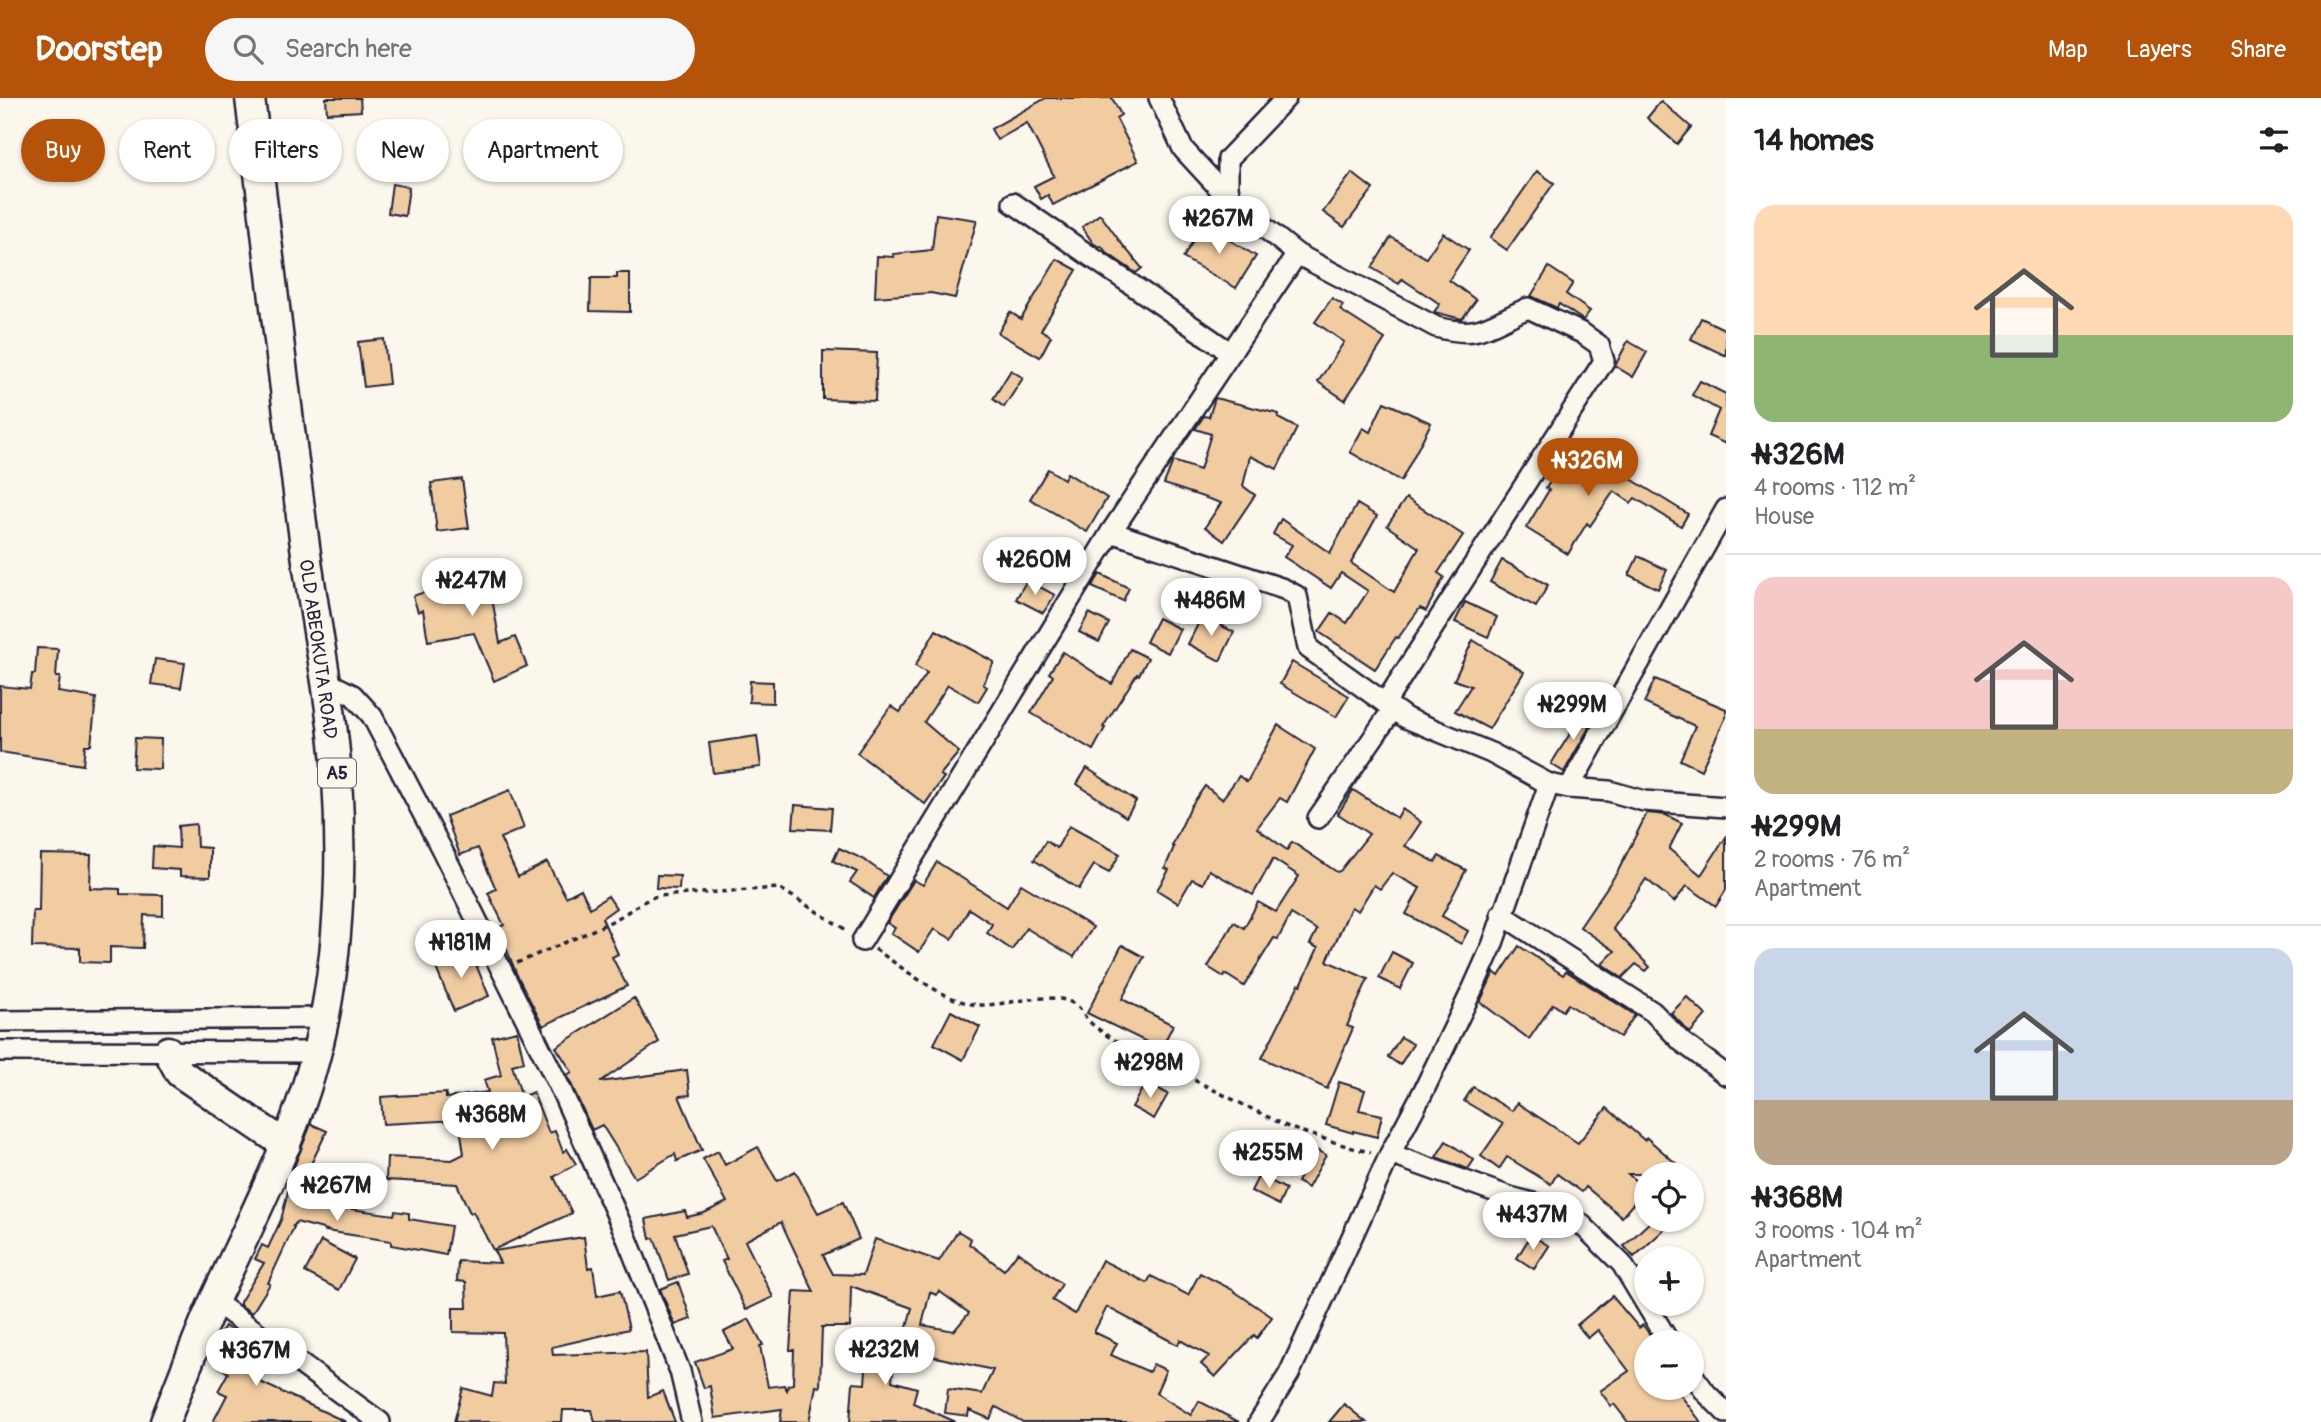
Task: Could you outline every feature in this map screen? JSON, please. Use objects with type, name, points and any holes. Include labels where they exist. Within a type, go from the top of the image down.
[{"type":"highway","name":"OLD ABEOKUTA ROAD","points":[[165,1422],[214,1301],[286,1145],[325,1018],[336,943],[341,865],[337,774],[305,547],[250,98]]},
{"type":"highway","points":[[169,1051],[180,1073],[286,1145]]},
{"type":"street","points":[[1159,98],[1183,149],[1231,201],[1297,254],[1436,327],[1459,333],[1480,331],[1528,308],[1600,345],[1604,361],[1318,818]]},
{"type":"street","points":[[1231,201],[1228,159],[1286,98]]},
{"type":"street","points":[[1013,203],[1231,353]]},
{"type":"street","points":[[862,941],[1111,532],[1297,254]]},
{"type":"street","points":[[1569,788],[1726,509]]},
{"type":"street","points":[[1111,532],[1284,589],[1297,596],[1308,648],[1406,718],[1491,753],[1549,784],[1609,791],[1644,801],[1726,807]]},
{"type":"street","points":[[325,681],[352,695],[372,716],[502,970],[562,1093],[624,1231],[680,1371],[692,1422]]},
{"type":"street","points":[[1259,1422],[1289,1374],[1390,1154],[1474,986],[1492,946],[1501,914],[1549,784]]},
{"type":"street","points":[[1501,914],[1653,1012],[1682,1042],[1726,1075]]},
{"type":"street","points":[[0,1021],[325,1018]]},
{"type":"street","points":[[169,1051],[173,1019]]},
{"type":"street","points":[[0,1051],[315,1052]]},
{"type":"street","points":[[1390,1154],[1510,1197],[1548,1207],[1578,1222],[1622,1264],[1662,1330]]},
{"type":"street","points":[[214,1301],[380,1422]]},
{"type":"street","points":[[1704,1390],[1726,1413]]},
{"type":"path","points":[[502,970],[611,921],[640,901],[657,896],[779,888],[953,1000],[975,1005],[1000,1004],[1024,998],[1057,1000],[1077,1006],[1088,1021],[1112,1039],[1290,1128],[1356,1149],[1390,1154]]},
{"type":"building","points":[[326,98],[360,98],[361,111],[327,113]]},
{"type":"building","points":[[1046,98],[1112,98],[1121,115],[1116,118],[1138,161],[1053,205],[1048,195],[1041,199],[1034,186],[1054,176],[1027,123],[997,140],[991,129]]},
{"type":"building","points":[[1661,101],[1691,127],[1677,144],[1647,118]]},
{"type":"building","points":[[1537,171],[1554,183],[1507,250],[1490,238]]},
{"type":"building","points":[[1352,173],[1373,189],[1344,227],[1323,212]]},
{"type":"building","points":[[392,184],[409,187],[405,216],[388,213]]},
{"type":"building","points":[[936,214],[977,220],[955,298],[931,293],[875,297],[877,256],[894,257],[893,254],[932,250]]},
{"type":"building","points":[[1100,214],[1142,268],[1136,273],[1101,246],[1093,243],[1082,227]]},
{"type":"building","points":[[1203,224],[1256,256],[1236,288],[1183,258]]},
{"type":"building","points":[[1443,233],[1469,250],[1449,280],[1476,300],[1462,319],[1434,312],[1440,304],[1402,279],[1399,284],[1372,268],[1391,237],[1426,258]]},
{"type":"building","points":[[1057,259],[1077,270],[1041,330],[1051,336],[1040,357],[998,333],[1010,312],[1021,319]]},
{"type":"building","points":[[1549,267],[1573,283],[1566,294],[1590,311],[1583,320],[1559,304],[1557,308],[1531,296]]},
{"type":"building","points":[[617,273],[630,273],[630,312],[590,311],[591,278],[617,278]]},
{"type":"building","points":[[1332,298],[1343,305],[1340,310],[1385,339],[1345,400],[1318,382],[1344,342],[1315,322]]},
{"type":"building","points":[[1701,318],[1726,330],[1726,356],[1691,339]]},
{"type":"building","points":[[384,339],[389,384],[364,387],[358,342]]},
{"type":"building","points":[[1628,341],[1647,352],[1633,377],[1615,366]]},
{"type":"building","points":[[823,351],[877,353],[875,401],[823,399]]},
{"type":"building","points":[[1011,370],[1023,378],[1004,407],[993,399]]},
{"type":"building","points":[[1700,381],[1726,394],[1726,444],[1708,436],[1719,410],[1692,395]]},
{"type":"building","points":[[1215,398],[1279,414],[1278,418],[1297,428],[1277,469],[1250,456],[1243,486],[1255,495],[1224,541],[1205,527],[1221,503],[1164,484],[1173,461],[1200,470],[1211,434],[1195,429],[1204,416],[1209,417]]},
{"type":"building","points":[[1384,402],[1431,423],[1401,481],[1350,452],[1363,428],[1370,432]]},
{"type":"building","points":[[1576,443],[1626,470],[1623,474],[1688,514],[1681,526],[1635,498],[1631,503],[1614,491],[1590,526],[1587,523],[1568,554],[1526,528],[1549,490],[1546,488]]},
{"type":"building","points":[[1048,469],[1064,479],[1067,473],[1107,498],[1087,532],[1030,499]]},
{"type":"building","points":[[462,479],[469,528],[437,532],[431,483]]},
{"type":"building","points":[[1406,498],[1463,535],[1438,573],[1444,577],[1426,611],[1420,608],[1375,669],[1319,632],[1332,613],[1347,623],[1368,591],[1341,573],[1331,588],[1284,557],[1292,545],[1273,534],[1281,519],[1330,553],[1357,504],[1377,516],[1351,563],[1394,592],[1419,548],[1387,526]]},
{"type":"building","points":[[1638,556],[1667,570],[1658,589],[1629,575]]},
{"type":"building","points":[[1502,560],[1548,585],[1536,607],[1490,582]]},
{"type":"building","points":[[507,563],[512,579],[490,587],[500,643],[515,637],[527,666],[494,681],[474,633],[428,641],[423,610],[418,612],[413,596]]},
{"type":"building","points":[[1100,574],[1129,588],[1123,601],[1092,587]]},
{"type":"building","points":[[1027,580],[1055,595],[1043,613],[1016,599]]},
{"type":"building","points":[[1465,602],[1497,617],[1488,637],[1455,622]]},
{"type":"building","points":[[1089,613],[1109,623],[1099,642],[1079,632]]},
{"type":"building","points":[[1202,616],[1234,632],[1220,661],[1188,644]]},
{"type":"building","points":[[1158,618],[1180,629],[1168,653],[1146,642]]},
{"type":"building","points":[[936,630],[994,662],[983,684],[987,687],[978,702],[948,685],[924,722],[959,752],[940,775],[944,777],[925,804],[857,753],[891,706],[900,712],[927,673],[915,666]]},
{"type":"building","points":[[1473,640],[1524,672],[1489,729],[1455,711],[1471,686],[1454,680]]},
{"type":"building","points":[[37,648],[58,649],[58,692],[96,698],[91,745],[85,745],[83,765],[0,752],[0,686],[30,689],[32,674],[35,674]]},
{"type":"building","points":[[1130,649],[1148,658],[1103,727],[1105,728],[1093,750],[1031,713],[1053,676],[1049,673],[1063,652],[1112,684]]},
{"type":"building","points":[[155,659],[185,663],[181,688],[151,684]]},
{"type":"building","points":[[1292,662],[1349,696],[1336,717],[1280,684]]},
{"type":"building","points":[[1655,679],[1726,709],[1726,717],[1701,770],[1680,760],[1695,726],[1644,703]]},
{"type":"building","points":[[750,681],[773,682],[773,703],[749,702]]},
{"type":"building","points":[[1585,710],[1595,717],[1564,772],[1551,764]]},
{"type":"building","points":[[1278,725],[1315,749],[1287,802],[1280,798],[1257,828],[1287,850],[1292,842],[1337,872],[1340,871],[1369,834],[1338,814],[1353,790],[1397,818],[1402,809],[1421,822],[1405,846],[1435,862],[1439,856],[1466,870],[1442,916],[1468,931],[1461,944],[1406,914],[1420,888],[1392,873],[1380,889],[1374,885],[1358,911],[1351,907],[1327,961],[1368,979],[1347,1026],[1353,1028],[1327,1089],[1262,1058],[1318,948],[1310,944],[1317,930],[1291,914],[1278,939],[1274,938],[1244,986],[1208,967],[1234,922],[1244,928],[1258,902],[1276,912],[1299,876],[1273,859],[1253,895],[1209,870],[1203,884],[1192,879],[1178,903],[1157,890],[1169,870],[1165,868],[1174,847],[1172,846],[1191,806],[1205,786],[1222,799],[1239,776],[1247,782]]},
{"type":"building","points":[[757,736],[761,767],[713,773],[709,743]]},
{"type":"building","points":[[135,738],[161,739],[160,769],[133,768]]},
{"type":"building","points":[[1087,768],[1136,801],[1126,817],[1077,784]]},
{"type":"building","points":[[510,790],[524,828],[500,838],[518,877],[547,862],[566,897],[581,889],[590,908],[608,896],[616,908],[602,918],[618,954],[612,957],[627,986],[543,1026],[517,975],[498,928],[504,925],[488,893],[496,889],[478,848],[460,855],[446,816]]},
{"type":"building","points":[[795,805],[832,808],[830,830],[793,828]]},
{"type":"building","points":[[1647,813],[1666,815],[1682,823],[1669,849],[1701,875],[1726,837],[1726,890],[1716,906],[1687,886],[1674,902],[1646,879],[1613,929],[1650,967],[1646,971],[1636,964],[1622,978],[1602,964],[1615,951],[1580,927],[1618,871]]},
{"type":"building","points":[[196,824],[197,847],[210,848],[210,877],[180,876],[180,870],[152,868],[153,846],[179,848],[178,826]]},
{"type":"building","points":[[1069,826],[1120,854],[1109,873],[1094,865],[1079,889],[1034,860],[1046,841],[1057,848]]},
{"type":"building","points":[[839,848],[863,859],[887,876],[874,898],[850,882],[857,872],[833,861]]},
{"type":"building","points":[[40,854],[91,855],[90,888],[120,889],[120,894],[163,895],[163,916],[144,915],[143,948],[110,947],[110,963],[80,962],[80,948],[32,947],[33,911],[39,911]]},
{"type":"building","points":[[937,862],[1007,907],[1021,884],[1093,927],[1074,957],[1026,928],[1012,950],[987,933],[992,924],[969,909],[952,939],[934,929],[919,952],[891,933],[895,928],[887,923],[914,880],[923,885]]},
{"type":"building","points":[[657,875],[680,876],[679,889],[656,888]]},
{"type":"building","points":[[1122,945],[1144,957],[1122,999],[1173,1025],[1161,1049],[1087,1013]]},
{"type":"building","points":[[1519,946],[1563,975],[1566,971],[1635,1015],[1620,1037],[1568,1004],[1563,1011],[1553,1004],[1529,1039],[1480,1002],[1494,972],[1499,976]]},
{"type":"building","points":[[454,952],[458,961],[472,955],[489,996],[454,1011],[433,961]]},
{"type":"building","points":[[1392,952],[1413,963],[1400,989],[1379,978]]},
{"type":"building","points":[[1687,997],[1706,1015],[1690,1033],[1671,1013]]},
{"type":"building","points":[[634,998],[659,1042],[600,1082],[687,1070],[690,1095],[679,1096],[702,1150],[677,1161],[675,1154],[635,1178],[602,1125],[592,1130],[567,1075],[572,1072],[556,1047]]},
{"type":"building","points":[[951,1011],[980,1027],[963,1060],[934,1044]]},
{"type":"building","points":[[517,1031],[524,1062],[512,1065],[522,1097],[533,1092],[549,1133],[555,1131],[563,1152],[567,1149],[576,1164],[554,1177],[572,1213],[493,1250],[473,1212],[470,1213],[457,1184],[386,1180],[387,1157],[452,1160],[464,1154],[459,1120],[383,1124],[381,1097],[446,1093],[446,1098],[488,1092],[484,1080],[501,1075],[492,1037]]},
{"type":"building","points":[[1401,1037],[1413,1044],[1400,1065],[1388,1057]]},
{"type":"building","points":[[1146,1082],[1168,1094],[1154,1119],[1132,1107]]},
{"type":"building","points":[[1339,1082],[1365,1090],[1359,1110],[1382,1115],[1377,1137],[1326,1125]]},
{"type":"building","points":[[1473,1087],[1512,1111],[1517,1103],[1578,1143],[1607,1108],[1674,1162],[1634,1162],[1634,1174],[1628,1174],[1634,1179],[1634,1202],[1622,1217],[1586,1187],[1582,1192],[1557,1174],[1551,1184],[1507,1157],[1499,1169],[1481,1156],[1503,1124],[1464,1101]]},
{"type":"building","points":[[311,1124],[327,1131],[309,1168],[315,1170],[307,1203],[394,1215],[395,1211],[409,1213],[409,1219],[451,1226],[446,1255],[391,1245],[391,1241],[326,1231],[296,1222],[268,1283],[270,1284],[252,1313],[240,1305],[240,1302],[264,1263],[255,1259],[262,1245],[268,1248],[281,1220],[294,1167]]},
{"type":"building","points":[[1446,1141],[1474,1160],[1468,1169],[1436,1157]]},
{"type":"building","points":[[758,1147],[777,1181],[795,1171],[818,1213],[843,1202],[859,1239],[823,1255],[833,1274],[863,1275],[875,1239],[939,1261],[958,1231],[971,1239],[969,1244],[1004,1270],[1018,1252],[1062,1284],[1052,1300],[1075,1314],[1102,1260],[1147,1283],[1151,1276],[1188,1295],[1200,1273],[1231,1289],[1272,1317],[1257,1338],[1254,1335],[1215,1377],[1201,1364],[1209,1356],[1180,1340],[1178,1345],[1107,1307],[1094,1332],[1117,1343],[1111,1355],[1149,1372],[1153,1364],[1166,1370],[1156,1393],[1191,1415],[1199,1401],[1239,1422],[1023,1422],[996,1407],[990,1419],[969,1410],[968,1416],[945,1413],[948,1389],[982,1394],[993,1370],[901,1349],[912,1308],[851,1286],[850,1327],[822,1327],[820,1387],[816,1386],[809,1422],[780,1422],[782,1409],[715,1418],[710,1386],[704,1388],[695,1362],[733,1349],[724,1332],[749,1319],[763,1345],[760,1346],[768,1387],[784,1385],[787,1390],[788,1385],[793,1384],[794,1350],[790,1350],[794,1291],[814,1292],[781,1222],[745,1241],[773,1297],[746,1310],[722,1261],[727,1259],[711,1226],[675,1234],[688,1274],[669,1280],[654,1238],[650,1239],[646,1219],[685,1211],[687,1217],[704,1213],[727,1202],[703,1159],[718,1151],[725,1165]],"holes":[[[939,1291],[969,1313],[954,1331],[922,1325],[930,1292],[936,1295]]]},
{"type":"building","points":[[1314,1149],[1326,1155],[1308,1188],[1297,1182]]},
{"type":"building","points":[[1259,1175],[1286,1189],[1279,1205],[1251,1191]]},
{"type":"building","points":[[1639,1232],[1662,1232],[1646,1246],[1634,1246],[1634,1257],[1624,1246]]},
{"type":"building","points":[[1531,1235],[1549,1246],[1534,1269],[1517,1258]]},
{"type":"building","points":[[584,1237],[588,1268],[593,1267],[597,1296],[620,1291],[629,1329],[552,1347],[553,1355],[646,1352],[648,1397],[663,1391],[675,1422],[595,1422],[592,1410],[563,1410],[562,1422],[454,1422],[463,1388],[492,1396],[494,1383],[505,1384],[503,1333],[453,1332],[453,1308],[467,1308],[466,1282],[457,1281],[458,1261],[500,1263],[494,1251]]},
{"type":"building","points":[[321,1241],[355,1259],[339,1290],[305,1272]]},
{"type":"building","points":[[678,1282],[691,1319],[675,1325],[660,1289]]},
{"type":"building","points":[[1612,1296],[1639,1328],[1643,1325],[1647,1330],[1634,1330],[1634,1400],[1684,1400],[1701,1422],[1628,1422],[1600,1391],[1629,1371],[1598,1330],[1588,1338],[1577,1325]]},
{"type":"building","points":[[225,1326],[272,1358],[258,1381],[346,1422],[213,1422],[227,1395],[218,1391],[228,1373],[213,1362],[223,1347],[215,1341]]},
{"type":"building","points":[[857,1333],[897,1337],[892,1381],[917,1388],[913,1403],[956,1422],[850,1422],[853,1383],[865,1384],[867,1356],[855,1355]]},
{"type":"building","points":[[1344,1404],[1366,1422],[1329,1422]]}]
